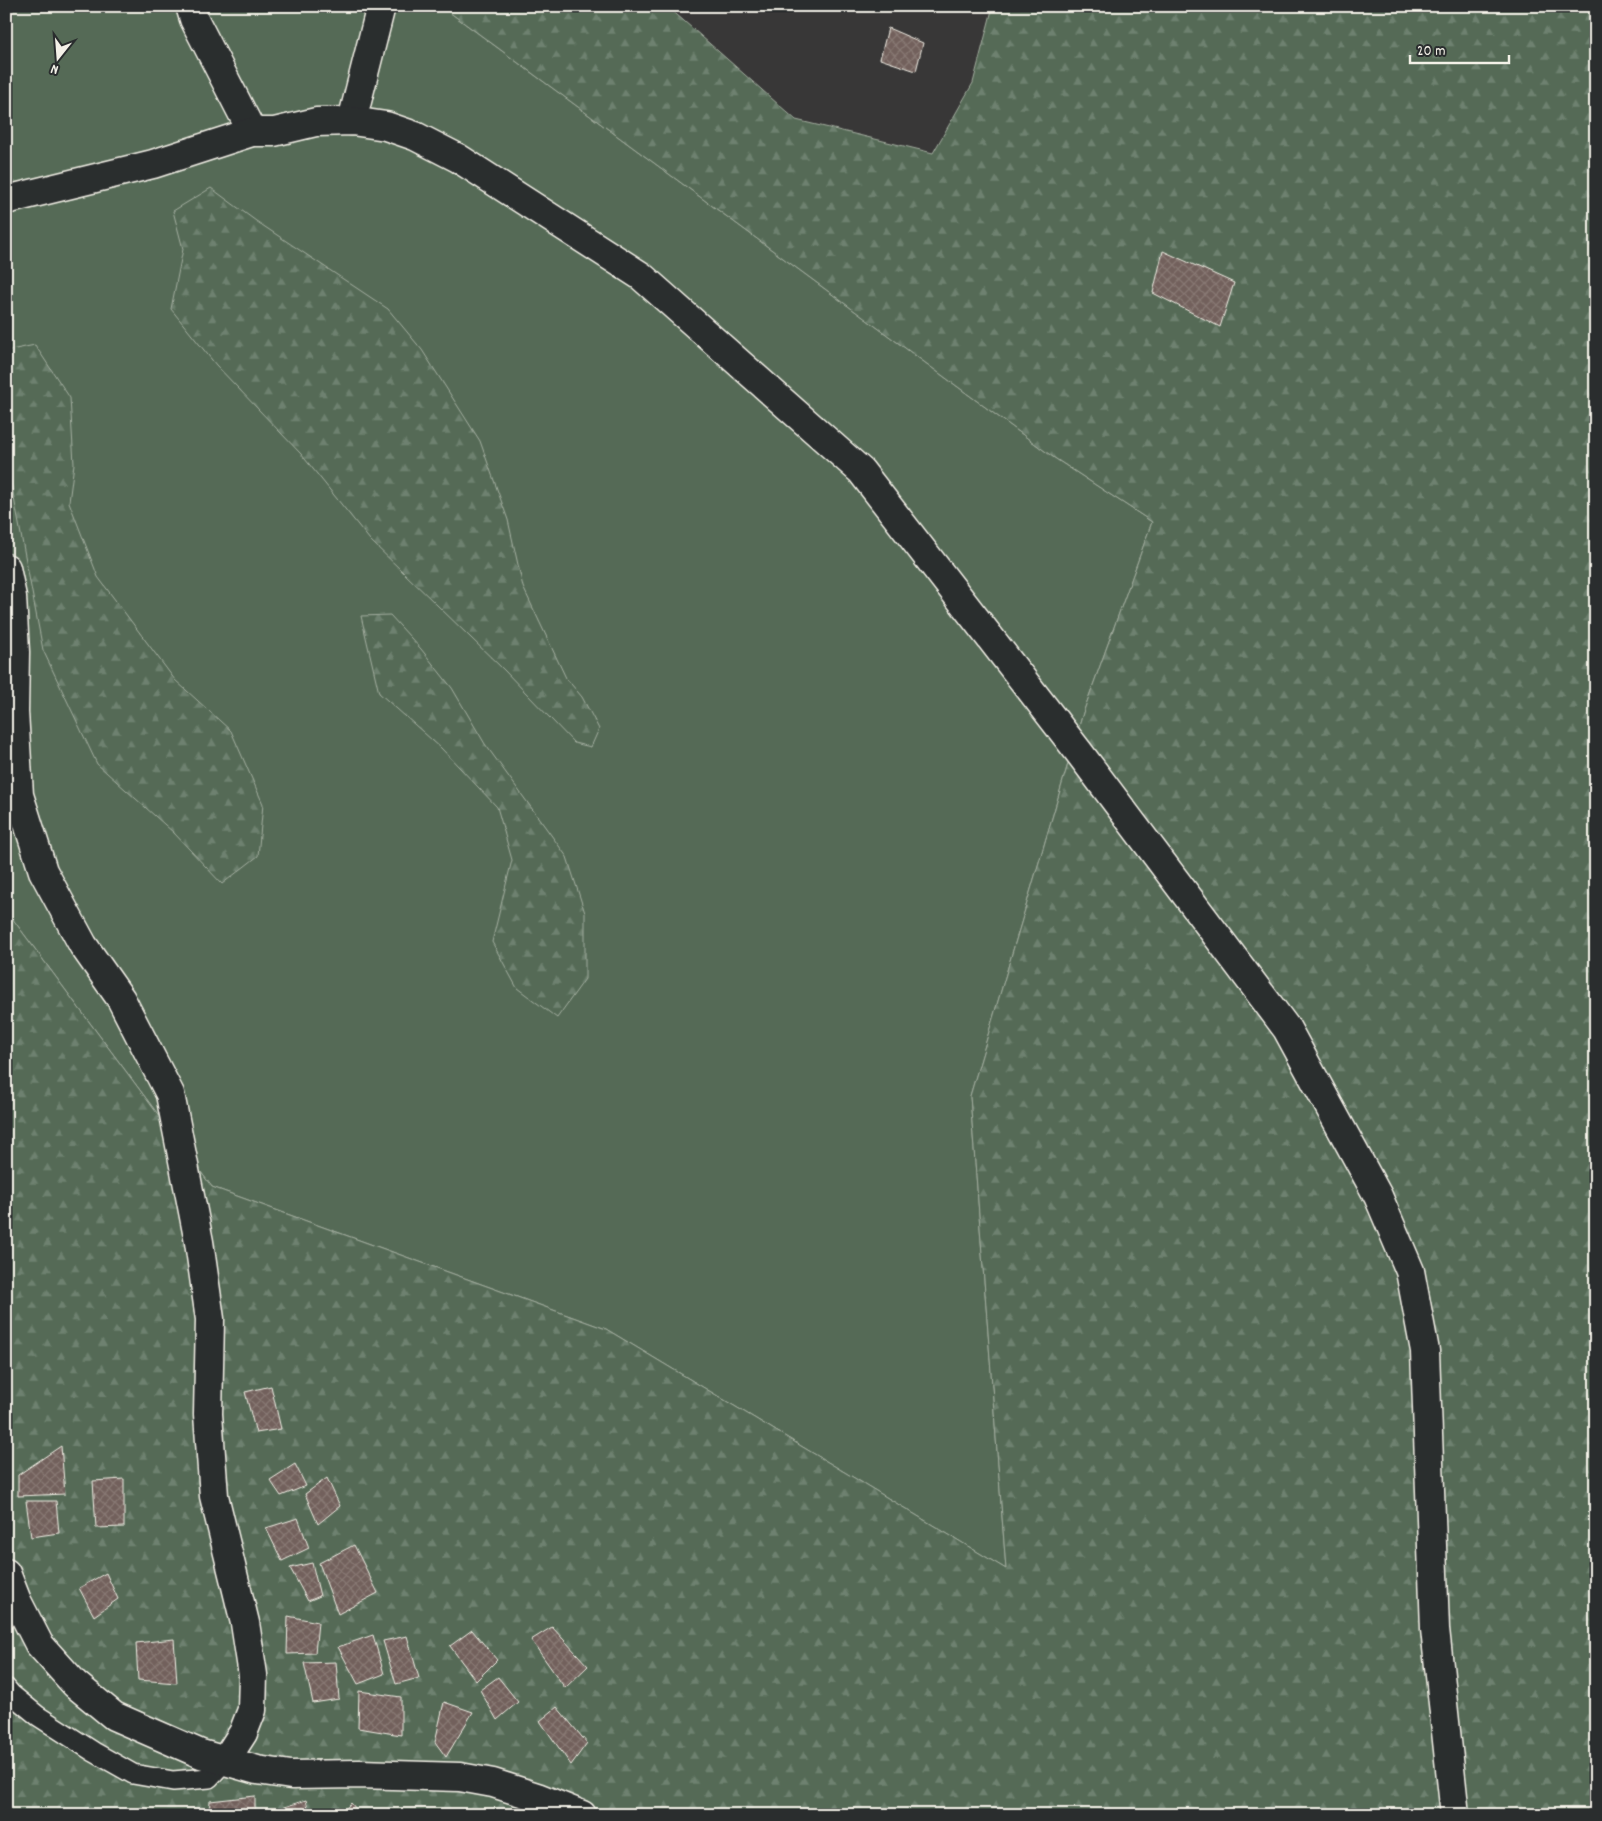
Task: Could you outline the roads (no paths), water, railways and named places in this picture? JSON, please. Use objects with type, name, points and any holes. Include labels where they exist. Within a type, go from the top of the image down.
[{"type":"street","points":[[190,6],[194,19],[252,132]]},
{"type":"street","points":[[352,121],[382,6]]},
{"type":"street","points":[[6,200],[153,164],[252,132],[274,132],[316,122],[352,121],[393,128],[416,136],[458,158],[642,276],[861,471],[1078,751],[1287,1029],[1378,1196],[1410,1271],[1425,1351],[1435,1629],[1455,1815]]},
{"type":"street","points":[[6,568],[12,596],[15,652],[14,712],[19,795],[43,871],[83,945],[121,999],[170,1094],[199,1242],[210,1319],[208,1414],[214,1496],[245,1623],[253,1675],[252,1710],[244,1733],[225,1761]]},
{"type":"street","points":[[6,1573],[39,1644],[75,1684],[114,1716],[201,1754],[257,1770],[291,1775],[359,1774],[460,1777],[493,1783],[537,1797],[582,1815]]},
{"type":"lane","points":[[6,1688],[38,1716],[132,1774],[173,1781],[209,1778],[225,1761]]}]
